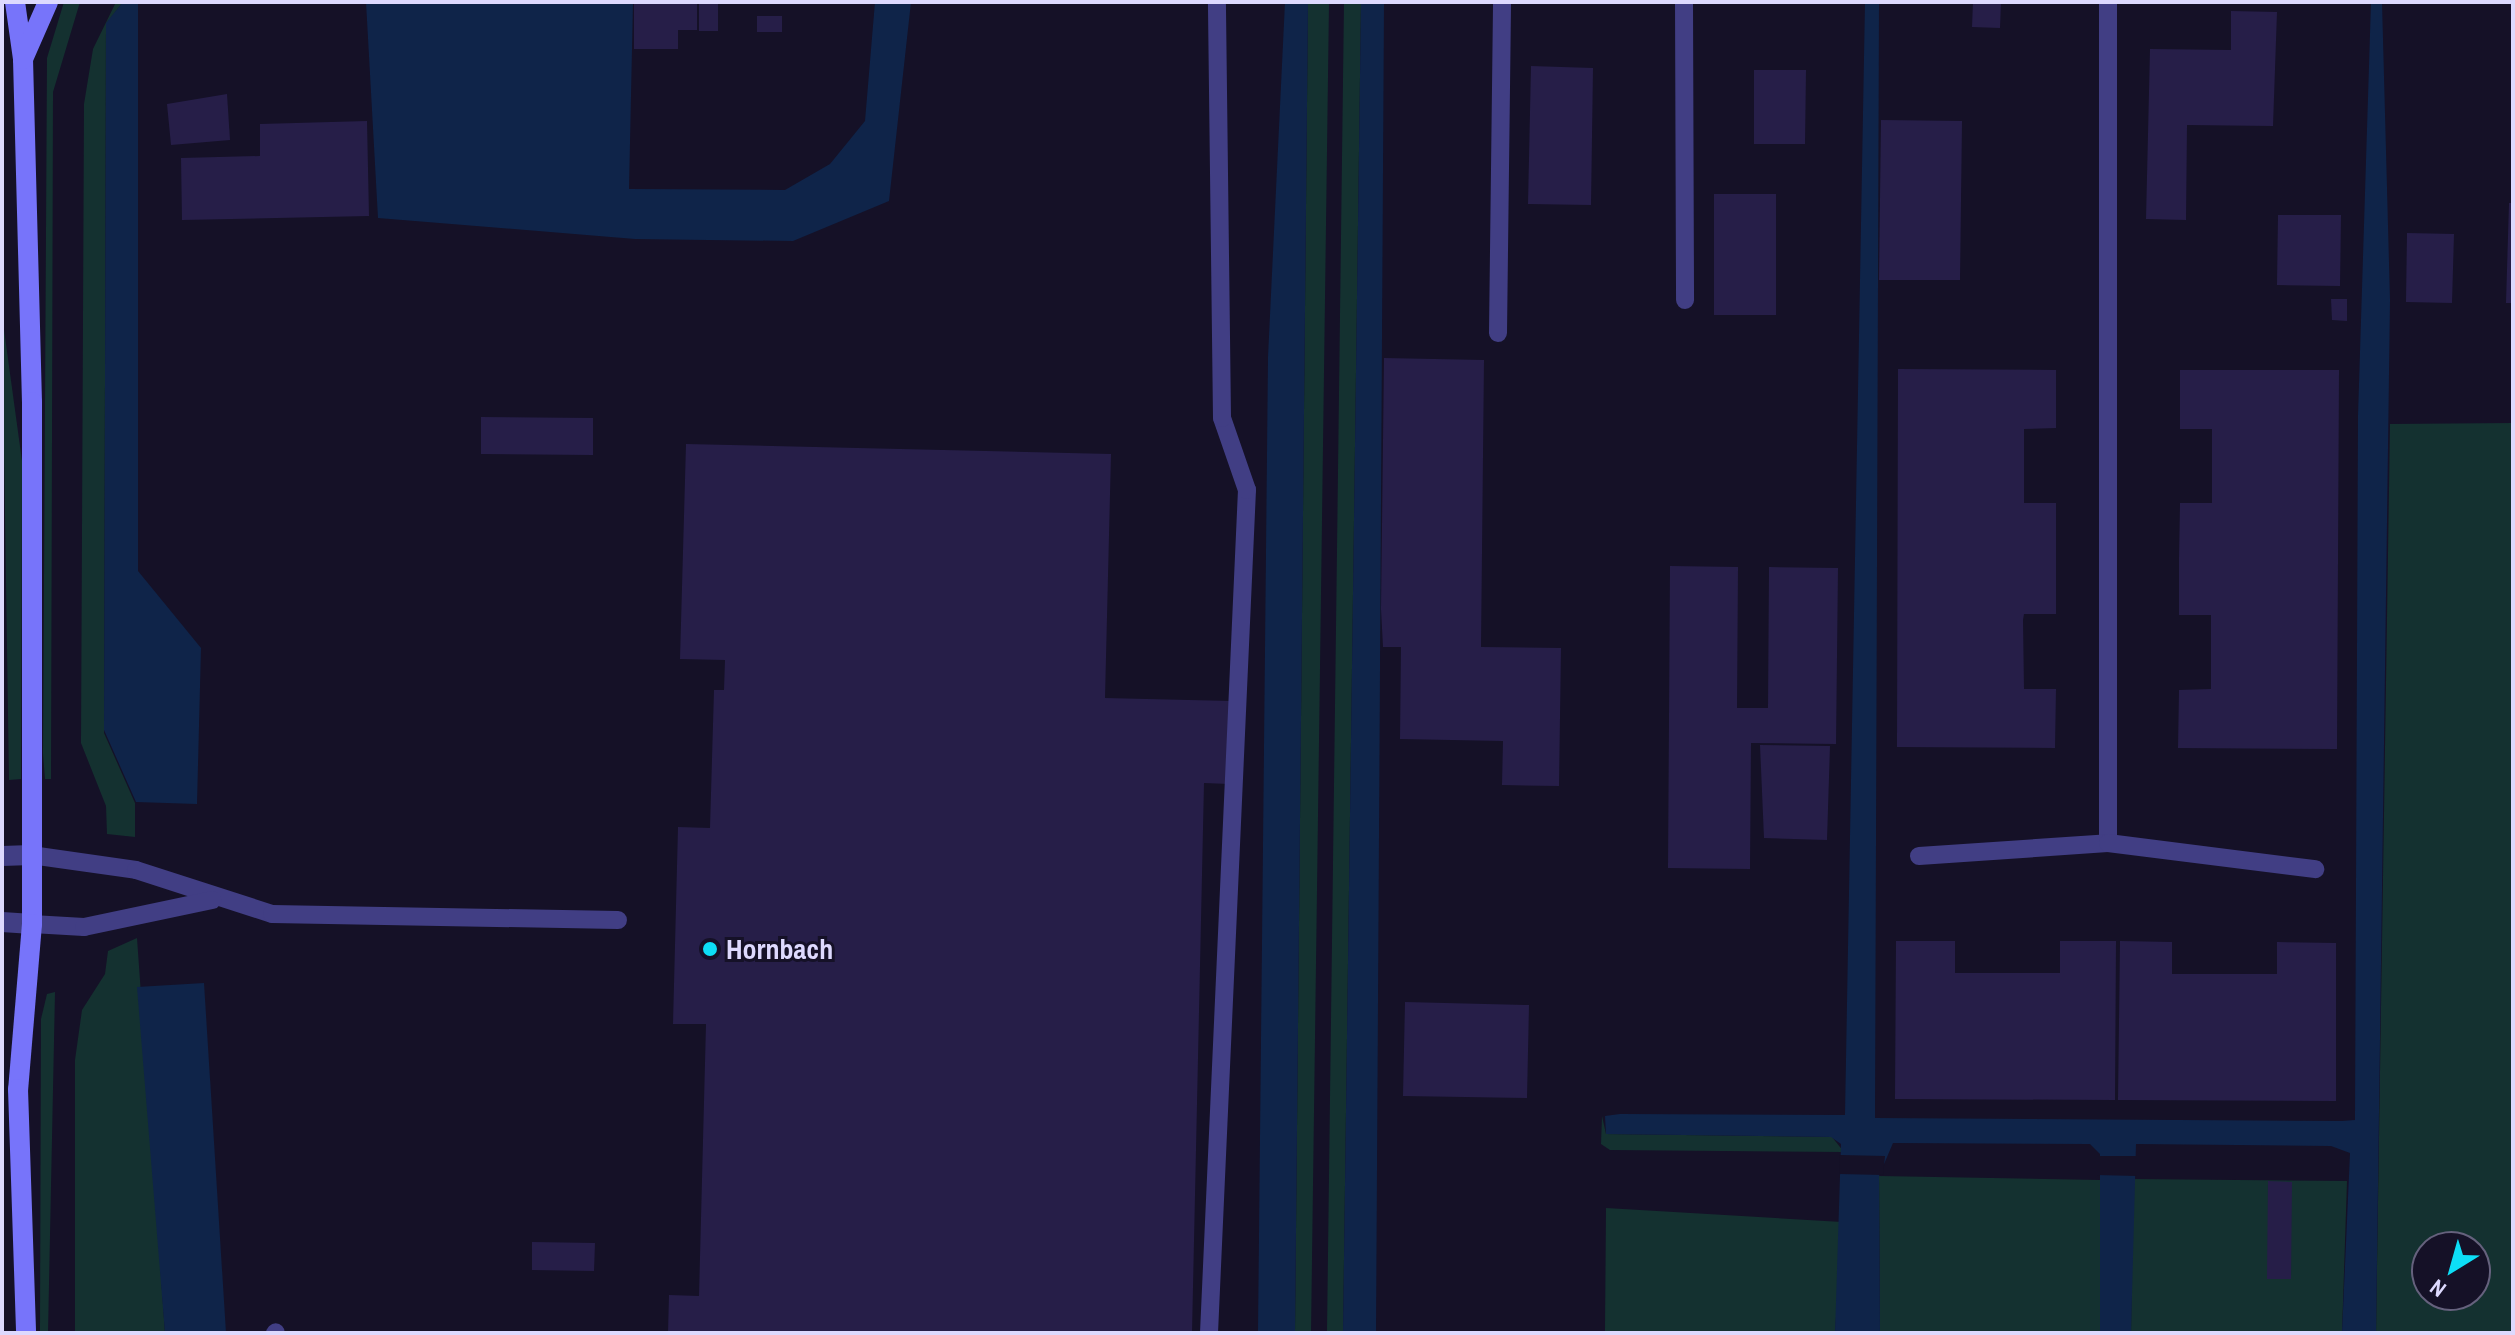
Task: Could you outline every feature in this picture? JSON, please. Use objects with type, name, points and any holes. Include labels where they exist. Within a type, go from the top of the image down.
[{"type":"main road","points":[[15,2],[23,59],[32,402],[32,924],[18,1089],[26,1333]]},
{"type":"main road","points":[[23,59],[48,2]]},
{"type":"street","points":[[2,856],[31,855]]},
{"type":"street","points":[[2,922],[32,924]]},
{"type":"lane","points":[[1209,1333],[1247,490],[1222,418],[1217,2]]},
{"type":"lane","points":[[1498,333],[1502,2]]},
{"type":"lane","points":[[1684,2],[1685,300]]},
{"type":"lane","points":[[2108,2],[2108,843]]},
{"type":"lane","points":[[1919,856],[2108,843],[2315,869]]},
{"type":"lane","points":[[31,855],[136,870],[212,900],[272,914],[618,920]]},
{"type":"lane","points":[[32,924],[84,927],[212,900]]},
{"type":"green space","points":[[64,2],[80,2],[53,92],[51,779],[45,779],[47,58]]},
{"type":"green space","points":[[116,2],[123,2],[106,24],[104,733],[135,803],[135,837],[107,834],[106,806],[81,743],[84,104],[93,49]]},
{"type":"green space","points":[[1308,2],[1329,2],[1311,1333],[1295,1333]]},
{"type":"green space","points":[[1344,2],[1361,2],[1343,1333],[1327,1333]]},
{"type":"green space","points":[[2,315],[22,461],[21,779],[9,780]]},
{"type":"green space","points":[[2513,423],[2513,1333],[2376,1333],[2390,424]]},
{"type":"green space","points":[[137,938],[165,1333],[75,1333],[75,1060],[82,1010],[105,974],[108,951]]},
{"type":"green space","points":[[55,992],[48,1333],[40,1333],[41,1019],[47,994]]},
{"type":"green space","points":[[1602,1116],[1606,1134],[1832,1137],[1844,1152],[1610,1150],[1601,1144]]},
{"type":"green space","points":[[1879,1176],[2100,1180],[2100,1333],[1880,1333]]},
{"type":"green space","points":[[2133,1179],[2347,1181],[2342,1333],[2131,1333]]},
{"type":"green space","points":[[1606,1208],[1842,1222],[1835,1333],[1605,1333]]},
{"type":"water","points":[[123,2],[172,2],[138,4],[138,571],[201,648],[197,804],[136,802],[104,730],[106,23]]},
{"type":"water","points":[[366,2],[633,2],[629,189],[785,190],[830,164],[865,121],[875,2],[911,2],[889,201],[793,241],[635,239],[378,218]]},
{"type":"water","points":[[1285,2],[1308,2],[1295,1333],[1258,1333],[1268,357]]},
{"type":"water","points":[[1361,2],[1384,2],[1376,1333],[1343,1333]]},
{"type":"water","points":[[1865,2],[1879,2],[1875,1118],[2342,1121],[2355,1120],[2358,416],[2371,2],[2382,2],[2390,300],[2376,1333],[2342,1333],[2350,1153],[2331,1146],[2136,1144],[2131,1333],[2100,1333],[2100,1154],[2090,1144],[1893,1143],[1879,1176],[1880,1333],[1835,1333],[1841,1144],[1831,1137],[1606,1134],[1605,1116],[1620,1114],[1845,1115]]},
{"type":"water","points":[[204,983],[226,1333],[165,1333],[137,987]]},
{"type":"pier","points":[[1840,1155],[1885,1156],[1883,1175],[1839,1174]]},
{"type":"pier","points":[[2096,1156],[2137,1156],[2137,1176],[2096,1175]]},
{"type":"building","points":[[634,2],[697,2],[697,30],[678,30],[678,49],[634,49]]},
{"type":"building","points":[[699,2],[718,2],[718,31],[699,31]]},
{"type":"building","points":[[1973,2],[2001,2],[2000,28],[1972,27]]},
{"type":"building","points":[[2231,11],[2277,12],[2273,126],[2187,125],[2186,220],[2146,219],[2150,49],[2231,50]]},
{"type":"building","points":[[757,16],[782,16],[782,32],[757,32]]},
{"type":"building","points":[[1531,66],[1593,68],[1591,205],[1528,204]]},
{"type":"building","points":[[1754,70],[1806,70],[1805,144],[1754,144]]},
{"type":"building","points":[[227,94],[230,140],[171,145],[167,104]]},
{"type":"building","points":[[1881,120],[1962,121],[1960,280],[1879,280]]},
{"type":"building","points":[[367,121],[369,216],[182,220],[181,158],[260,156],[260,124]]},
{"type":"building","points":[[1714,194],[1776,194],[1776,315],[1714,315]]},
{"type":"building","points":[[2509,203],[2513,203],[2513,303],[2506,303]]},
{"type":"building","points":[[2278,215],[2341,215],[2340,286],[2277,285]]},
{"type":"building","points":[[2407,233],[2454,234],[2452,303],[2406,302]]},
{"type":"building","points":[[2331,299],[2347,299],[2347,321],[2332,320]]},
{"type":"building","points":[[1384,358],[1484,360],[1481,647],[1561,648],[1559,786],[1502,785],[1503,741],[1400,739],[1401,647],[1383,647],[1381,609]]},
{"type":"building","points":[[1898,369],[2056,370],[2056,428],[2024,429],[2024,503],[2056,503],[2056,614],[2024,614],[2023,620],[2024,689],[2056,689],[2055,748],[1897,747]]},
{"type":"building","points":[[2180,370],[2339,370],[2337,749],[2178,748],[2179,690],[2211,689],[2211,615],[2179,615],[2180,503],[2212,503],[2212,429],[2180,429]]},
{"type":"building","points":[[481,417],[593,418],[593,455],[481,454]]},
{"type":"building","points":[[686,444],[1111,454],[1105,698],[1231,701],[1229,784],[1204,783],[1192,1333],[668,1333],[669,1295],[699,1296],[706,1024],[673,1024],[678,827],[710,828],[714,690],[724,690],[725,660],[680,659]]},
{"type":"building","points":[[1670,566],[1738,567],[1737,708],[1768,708],[1769,567],[1838,568],[1836,744],[1751,743],[1750,869],[1668,868]]},
{"type":"building","points":[[1760,745],[1830,746],[1827,840],[1764,838]]},
{"type":"building","points":[[1896,941],[1955,941],[1955,973],[2060,973],[2060,941],[2116,941],[2115,1100],[1895,1099]]},
{"type":"building","points":[[2120,941],[2172,942],[2172,974],[2277,974],[2277,942],[2336,943],[2336,1101],[2118,1100]]},
{"type":"building","points":[[1405,1002],[1529,1005],[1527,1098],[1403,1096]]},
{"type":"building","points":[[2268,1181],[2292,1182],[2291,1279],[2267,1279]]},
{"type":"building","points":[[532,1242],[595,1243],[594,1271],[532,1270]]},
{"type":"place","name":"Hornbach","points":[[710,949]]}]
